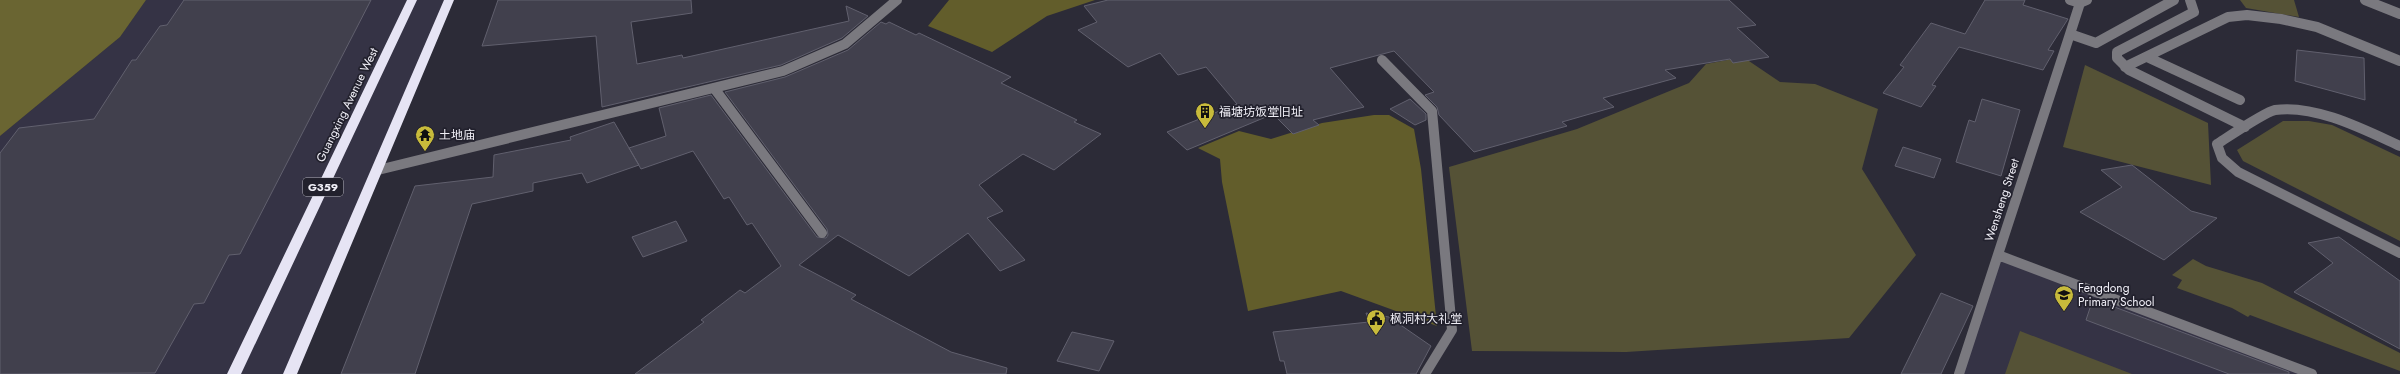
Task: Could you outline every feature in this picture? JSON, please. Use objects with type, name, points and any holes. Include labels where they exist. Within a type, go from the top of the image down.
[{"type":"highway","name":"Guangxing Avenue West","points":[[234,374],[412,0]]},
{"type":"highway","points":[[290,374],[378,170],[448,0]]},
{"type":"street","points":[[378,170],[783,71],[810,62],[844,44],[897,0]]},
{"type":"street","points":[[2070,0],[2084,2]]},
{"type":"street","points":[[2070,34],[2096,43],[2174,0]]},
{"type":"street","points":[[2190,0],[2194,12],[2117,52],[2117,58],[2125,67],[2245,127]]},
{"type":"street","points":[[2365,0],[2400,14]]},
{"type":"street","name":"Wensheng Street","points":[[1959,374],[2070,34],[2084,2]]},
{"type":"street","points":[[2125,67],[2228,17],[2247,15],[2281,19],[2317,27],[2400,60]]},
{"type":"street","points":[[2147,57],[2240,100]]},
{"type":"street","points":[[1382,60],[1432,111],[1452,330],[1425,374]]},
{"type":"street","points":[[714,88],[822,233]]},
{"type":"street","points":[[2400,146],[2348,122],[2312,112],[2274,110],[2217,144],[2222,158],[2238,172],[2400,253]]},
{"type":"street","points":[[1998,255],[2312,374]]},
{"type":"shaded area","points":[[0,0],[146,0],[120,37],[0,136]]},
{"type":"shaded area","points":[[146,0],[449,0],[290,374],[0,374],[0,136],[120,37]]},
{"type":"shaded area","points":[[949,0],[1095,0],[1047,16],[992,52],[928,26]]},
{"type":"shaded area","points":[[2240,0],[2294,0],[2299,17],[2246,8]]},
{"type":"shaded area","points":[[1743,57],[1780,82],[1815,84],[1878,109],[1862,169],[1916,255],[1849,338],[1626,352],[1472,351],[1449,167],[1577,129],[1689,83],[1706,64]]},
{"type":"shaded area","points":[[2085,65],[2208,123],[2211,185],[2063,147]]},
{"type":"shaded area","points":[[1374,115],[1389,115],[1414,129],[1421,169],[1437,326],[1341,291],[1248,311],[1222,182],[1220,159],[1198,148],[1239,131],[1271,139],[1322,123]]},
{"type":"shaded area","points":[[2283,121],[2309,121],[2332,125],[2400,157],[2400,241],[2243,161],[2237,150]]},
{"type":"shaded area","name":"Fengdong Primary School","points":[[1998,255],[2299,369],[2298,374],[1959,374]]},
{"type":"shaded area","points":[[2193,259],[2206,266],[2262,283],[2400,353],[2400,371],[2250,315],[2248,317],[2232,308],[2177,288],[2182,280],[2172,275]]},
{"type":"shaded area","points":[[2020,331],[2132,374],[2005,374]]},
{"type":"building","points":[[184,0],[371,0],[240,254],[229,255],[204,303],[194,304],[155,373],[0,374],[0,153],[19,128],[94,119],[132,60],[136,60],[160,26],[167,25]]},
{"type":"building","points":[[498,0],[691,0],[692,13],[631,22],[637,64],[682,55],[683,58],[849,21],[846,6],[868,16],[842,38],[781,65],[602,107],[596,36],[482,46]]},
{"type":"building","points":[[1108,0],[1729,0],[1756,25],[1737,28],[1769,57],[1733,63],[1730,59],[1665,70],[1676,78],[1603,98],[1614,107],[1562,122],[1567,126],[1474,152],[1439,115],[1437,107],[1425,95],[1434,92],[1394,51],[1330,68],[1364,107],[1313,120],[1319,125],[1293,134],[1273,114],[1187,150],[1167,132],[1237,104],[1206,67],[1178,75],[1160,53],[1128,67],[1078,30],[1097,22],[1084,6]]},
{"type":"building","points":[[1985,0],[2025,0],[2023,5],[2068,19],[2048,50],[2054,51],[2043,70],[1959,47],[1932,85],[1936,86],[1921,107],[1883,93],[1904,67],[1900,65],[1931,23],[1965,34]]},
{"type":"building","points":[[881,22],[886,24],[889,22],[916,35],[919,33],[1011,77],[1001,83],[1077,120],[1074,122],[1101,134],[1054,170],[1023,154],[979,185],[1003,211],[987,218],[1025,260],[1000,271],[968,233],[909,276],[838,235],[799,265],[856,295],[851,299],[951,352],[1007,368],[1006,374],[635,374],[704,322],[701,320],[740,290],[745,293],[781,266],[752,223],[747,225],[729,197],[724,199],[693,151],[641,169],[639,165],[587,183],[582,173],[533,183],[533,191],[472,204],[415,374],[341,374],[415,186],[493,177],[494,155],[571,140],[570,137],[614,122],[629,148],[666,136],[659,108],[711,95],[817,237],[826,238],[828,235],[827,229],[725,92],[785,77],[848,50]]},
{"type":"building","points":[[2297,50],[2364,58],[2365,100],[2295,81]]},
{"type":"building","points":[[1410,99],[1426,114],[1426,120],[1415,125],[1390,109]]},
{"type":"building","points":[[1982,99],[2020,110],[2001,176],[1956,162],[1969,120],[1975,122]]},
{"type":"building","points":[[1903,147],[1941,159],[1934,178],[1895,166]]},
{"type":"building","points":[[2132,165],[2191,211],[2217,218],[2164,260],[2080,212],[2122,187],[2101,170]]},
{"type":"building","points":[[676,221],[687,241],[643,257],[632,237]]},
{"type":"building","points":[[2339,237],[2400,281],[2400,349],[2294,292],[2333,263],[2308,243]]},
{"type":"building","points":[[1941,293],[1973,306],[1941,374],[1901,374]]},
{"type":"building","points":[[2093,299],[2289,372],[2289,374],[2229,374],[2086,320]]},
{"type":"building","points":[[1366,313],[1389,317],[1431,346],[1416,374],[1287,374],[1284,361],[1280,361],[1273,332],[1369,322]]},
{"type":"building","points":[[1072,332],[1114,341],[1099,371],[1057,361]]},
{"type":"place","name":"福塘坊饭堂旧址","points":[[1205,129]]},
{"type":"place","name":"土地庙","points":[[425,152]]},
{"type":"place","name":"Fengdong Primary School","points":[[2064,312]]},
{"type":"place","name":"枫洞村大礼堂","points":[[1376,336]]}]
